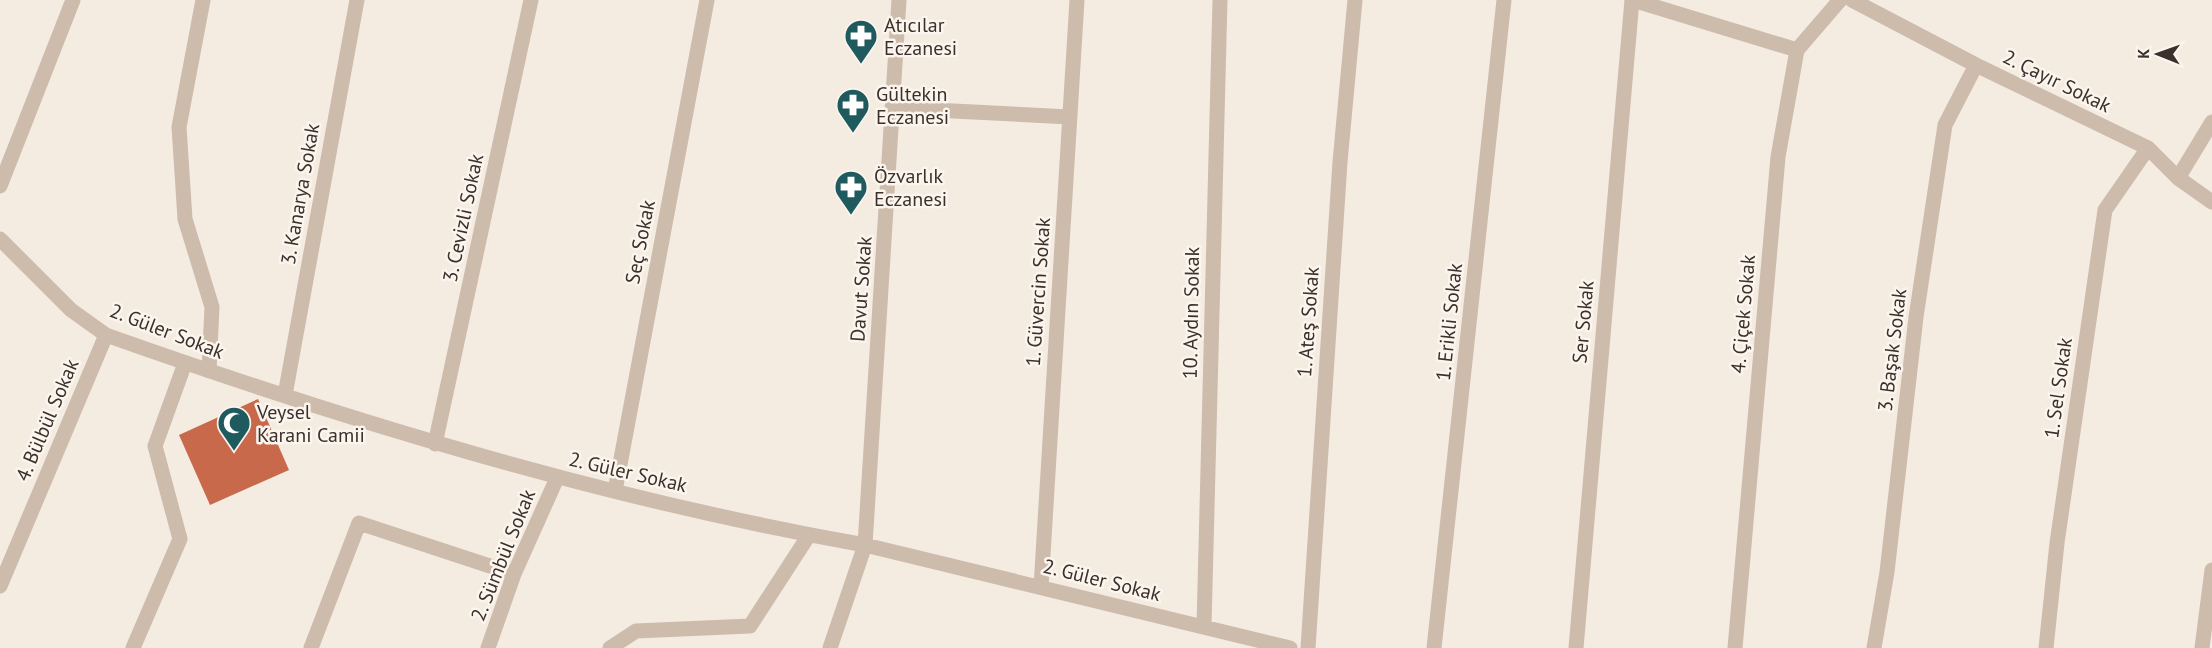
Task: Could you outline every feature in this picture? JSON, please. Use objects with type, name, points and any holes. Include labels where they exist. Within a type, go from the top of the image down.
[{"type":"street","points":[[0,186],[74,0]]},
{"type":"street","points":[[203,0],[178,127],[185,219],[212,306],[210,371]]},
{"type":"street","name":"3. Kanarya Sokak","points":[[285,395],[357,0]]},
{"type":"street","name":"3. Cevizli Sokak","points":[[435,444],[531,0]]},
{"type":"street","name":"Seç Sokak","points":[[615,491],[707,0]]},
{"type":"street","name":"Davut Sokak","points":[[830,648],[866,545],[899,0]]},
{"type":"street","name":"1. Güvercin Sokak","points":[[1041,587],[1077,0]]},
{"type":"street","name":"10. Aydın Sokak","points":[[1204,626],[1220,0]]},
{"type":"street","name":"1. Ateş Sokak","points":[[1308,648],[1340,162],[1355,0]]},
{"type":"street","name":"1. Erikli Sokak","points":[[1434,648],[1504,0]]},
{"type":"street","points":[[1632,0],[1678,6],[1797,50],[1840,0]]},
{"type":"street","name":"Ser Sokak","points":[[1576,648],[1632,0]]},
{"type":"street","name":"2. Çayır Sokak","points":[[1852,0],[1976,65],[2148,148],[2178,178],[2212,202]]},
{"type":"street","name":"4. Çiçek Sokak","points":[[1735,648],[1778,157],[1797,50]]},
{"type":"street","name":"3. Başak Sokak","points":[[1874,648],[1887,572],[1916,317],[1946,125],[1976,65]]},
{"type":"street","points":[[894,108],[1070,117]]},
{"type":"street","points":[[2178,178],[2212,122]]},
{"type":"street","name":"1. Sel Sokak","points":[[2046,648],[2057,543],[2105,210],[2148,148]]},
{"type":"street","name":"2. Güler Sokak","points":[[0,239],[72,310],[106,335],[435,444],[557,478],[809,535],[866,545],[1204,626],[1237,642],[1290,648]]},
{"type":"street","name":"4. Bülbül Sokak","points":[[0,586],[106,335]]},
{"type":"street","points":[[134,648],[180,540],[155,446],[185,363]]},
{"type":"street","name":"2. Sümbül Sokak","points":[[488,648],[514,574],[557,478]]},
{"type":"street","points":[[311,648],[359,523],[514,574]]},
{"type":"street","points":[[610,648],[636,631],[750,626],[809,535]]},
{"type":"street","points":[[2202,648],[2211,598],[2212,570]]},
{"type":"building","name":"Veysel Karani Camii","points":[[258,399],[289,470],[210,505],[179,435]]},
{"type":"place","name":"Atıcılar Eczanesi","points":[[861,65]]},
{"type":"place","name":"Gültekin Eczanesi","points":[[853,134]]},
{"type":"place","name":"Özvarlık Eczanesi","points":[[851,216]]},
{"type":"place","name":"Veysel Karani Camii","points":[[234,452]]}]
